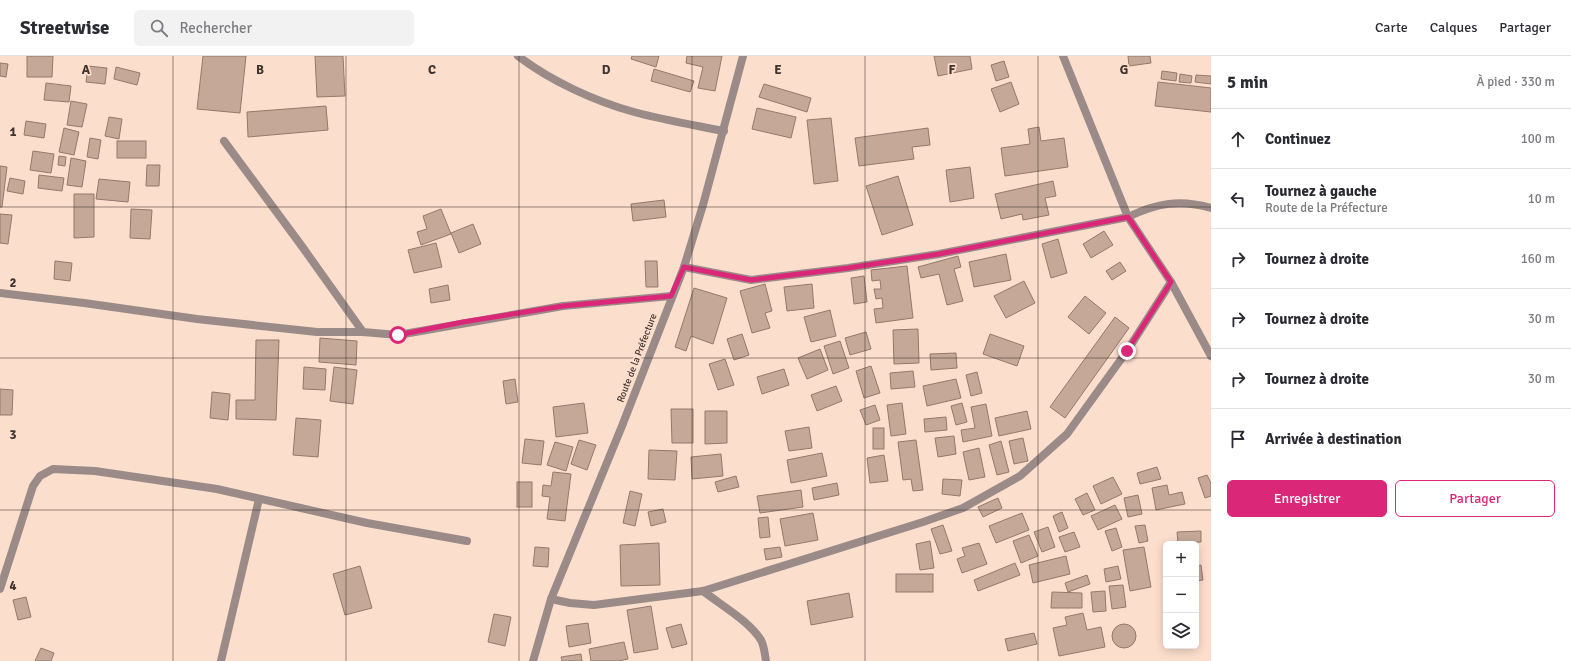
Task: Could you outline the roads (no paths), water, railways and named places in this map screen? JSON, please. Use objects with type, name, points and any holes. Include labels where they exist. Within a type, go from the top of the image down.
[{"type":"street","points":[[518,56],[535,69],[578,92],[633,112],[724,131]]},
{"type":"street","name":"Route de la Préfecture","points":[[533,661],[551,599],[622,426],[671,296],[684,267],[724,131],[743,56]]},
{"type":"street","points":[[1063,56],[1128,217],[1171,282],[1211,356]]},
{"type":"street","points":[[224,142],[301,245],[363,332]]},
{"type":"street","points":[[684,267],[751,280],[848,268],[939,254],[1128,217],[1143,210],[1167,203],[1188,203],[1211,208]]},
{"type":"street","points":[[551,599],[570,603],[594,605],[703,591],[900,530],[963,508],[1020,476],[1067,434],[1127,351],[1171,282]]},
{"type":"street","points":[[0,293],[204,320],[317,332],[363,332],[398,335],[463,322],[563,306],[671,296]]},
{"type":"street","points":[[0,589],[32,486],[40,476],[53,469],[103,472],[217,489],[367,523],[467,541]]},
{"type":"street","points":[[221,661],[259,499]]},
{"type":"street","points":[[703,591],[753,630],[761,640],[766,661]]}]
